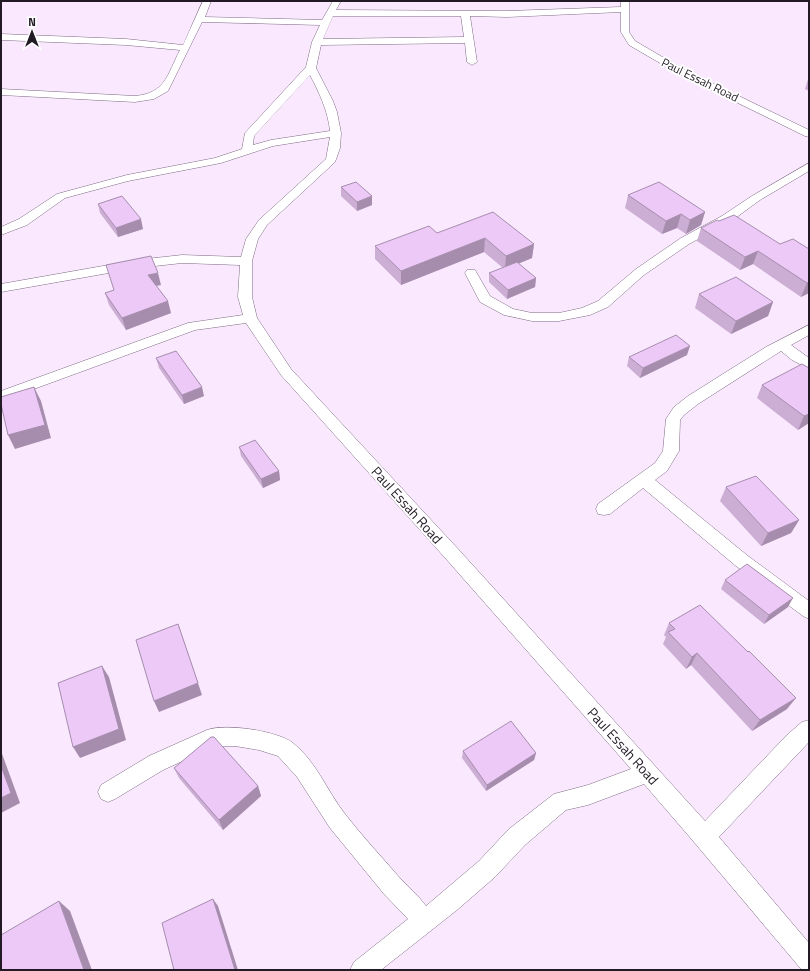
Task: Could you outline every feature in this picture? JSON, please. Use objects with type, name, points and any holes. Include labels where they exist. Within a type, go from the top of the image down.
[{"type":"street","points":[[1,92],[135,99],[149,98],[160,94],[165,89],[208,1]]},
{"type":"street","points":[[200,19],[331,12],[456,10],[465,14],[507,14],[625,5]]},
{"type":"street","name":"Paul Essah Road","points":[[625,5],[625,32],[632,43],[680,71],[809,134]]},
{"type":"street","points":[[247,150],[249,135],[311,68],[317,42],[331,12]]},
{"type":"street","points":[[465,14],[472,62]]},
{"type":"street","points":[[1,37],[126,42],[186,48]]},
{"type":"street","points":[[317,42],[469,40]]},
{"type":"street","name":"Paul Essah Road","points":[[311,68],[330,105],[336,133],[335,152],[331,160],[263,223],[252,239],[246,261],[245,297],[250,318],[286,372],[453,555],[704,837],[809,961]]},
{"type":"street","points":[[1,231],[23,222],[61,196],[127,178],[212,162],[271,143],[336,133]]},
{"type":"street","points":[[471,273],[485,299],[508,312],[532,317],[559,317],[585,312],[603,304],[640,272],[685,241],[726,219],[756,198],[809,166]]},
{"type":"street","points":[[1,288],[138,264],[182,259],[246,261]]},
{"type":"street","points":[[1,396],[193,326],[250,318]]},
{"type":"street","points":[[604,509],[661,468],[671,451],[673,419],[680,411],[693,400],[771,350],[783,345],[809,329]]},
{"type":"street","points":[[783,345],[797,357],[809,364]]},
{"type":"street","points":[[644,480],[742,561],[809,611]]},
{"type":"street","points":[[704,837],[809,728]]},
{"type":"street","points":[[108,792],[156,763],[214,737],[235,737],[259,740],[285,749],[304,770],[337,821],[424,921]]},
{"type":"street","points":[[362,970],[449,902],[482,874],[516,837],[561,801],[588,795],[647,773]]},
{"type":"building","points":[[356,182],[372,196],[357,202],[341,187]]},
{"type":"building","points":[[659,182],[705,212],[690,220],[681,214],[666,221],[628,195]]},
{"type":"building","points":[[122,196],[141,219],[116,228],[98,204]]},
{"type":"building","points":[[493,212],[534,244],[506,256],[485,238],[401,271],[375,246],[429,226],[437,233]]},
{"type":"building","points":[[734,215],[780,244],[793,239],[809,249],[809,282],[807,283],[758,251],[745,257],[701,228],[717,220],[719,221]]},
{"type":"building","points":[[151,256],[158,273],[148,275],[168,301],[122,318],[105,293],[114,290],[106,265]]},
{"type":"building","points":[[517,262],[536,278],[508,290],[489,273]]},
{"type":"building","points":[[736,277],[773,302],[736,321],[699,294]]},
{"type":"building","points":[[676,335],[690,346],[643,368],[629,357]]},
{"type":"building","points":[[176,351],[202,387],[182,395],[156,358]]},
{"type":"building","points":[[802,364],[809,368],[809,414],[804,416],[762,385]]},
{"type":"building","points":[[34,387],[45,425],[8,435],[1,404],[1,397]]},
{"type":"building","points":[[255,440],[279,471],[261,479],[239,447]]},
{"type":"building","points":[[756,476],[799,520],[768,533],[726,487]]},
{"type":"building","points":[[747,564],[793,598],[769,615],[725,580]]},
{"type":"building","points":[[700,605],[796,698],[760,720],[697,653],[692,657],[668,632],[675,629],[669,623]]},
{"type":"building","points":[[178,624],[198,683],[154,701],[136,640]]},
{"type":"building","points":[[102,666],[119,729],[73,747],[58,683]]},
{"type":"building","points":[[511,721],[536,753],[487,785],[463,751]]},
{"type":"building","points":[[211,737],[214,737],[258,786],[219,820],[174,768]]},
{"type":"building","points":[[1,766],[11,793],[1,798]]},
{"type":"building","points":[[213,899],[235,970],[174,970],[162,923]]},
{"type":"building","points":[[59,901],[84,970],[1,970],[1,935]]}]
